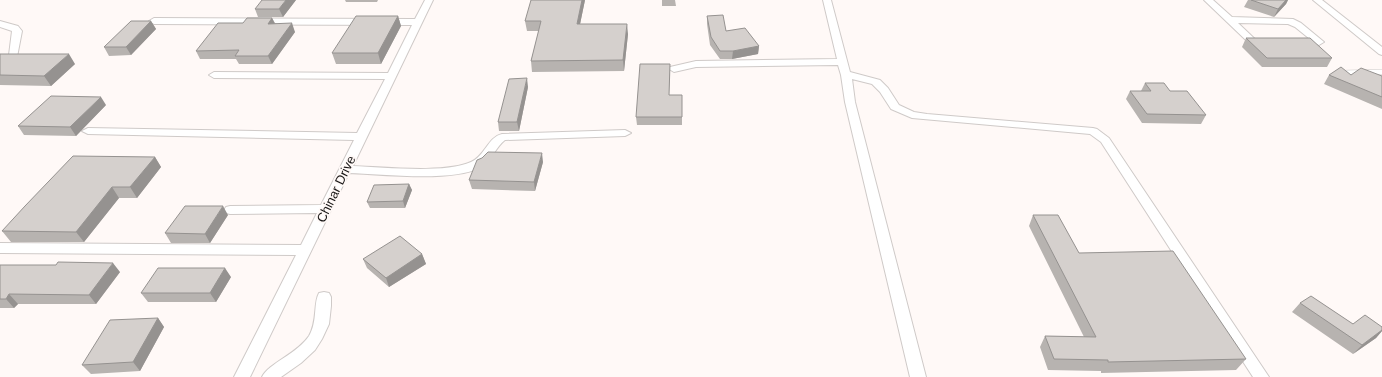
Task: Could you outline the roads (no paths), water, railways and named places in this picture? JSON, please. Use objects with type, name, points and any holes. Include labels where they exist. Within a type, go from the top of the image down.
[{"type":"street","name":"Chinar Drive","points":[[242,377],[429,0]]},
{"type":"street","points":[[827,0],[850,102],[918,377]]},
{"type":"street","points":[[1208,0],[1253,42]]},
{"type":"street","points":[[1317,0],[1382,52]]},
{"type":"street","points":[[1229,20],[1290,21],[1298,25],[1319,42]]},
{"type":"street","points":[[154,21],[418,22]]},
{"type":"street","points":[[0,24],[15,28],[17,31],[14,55]]},
{"type":"street","points":[[674,69],[696,64],[844,70],[876,82],[884,90],[895,108],[912,114],[1086,130],[1100,135],[1105,140],[1261,377]]},
{"type":"street","points":[[214,76],[391,76]]},
{"type":"street","points":[[88,131],[362,137]]},
{"type":"street","points":[[346,170],[419,171],[463,169],[476,165],[502,137],[625,133]]},
{"type":"street","points":[[230,210],[326,209]]},
{"type":"street","points":[[0,248],[306,250]]},
{"type":"street","points":[[270,377],[297,359],[316,338],[324,315],[324,297]]},
{"type":"lane","points":[[1339,73],[1382,72]]}]
